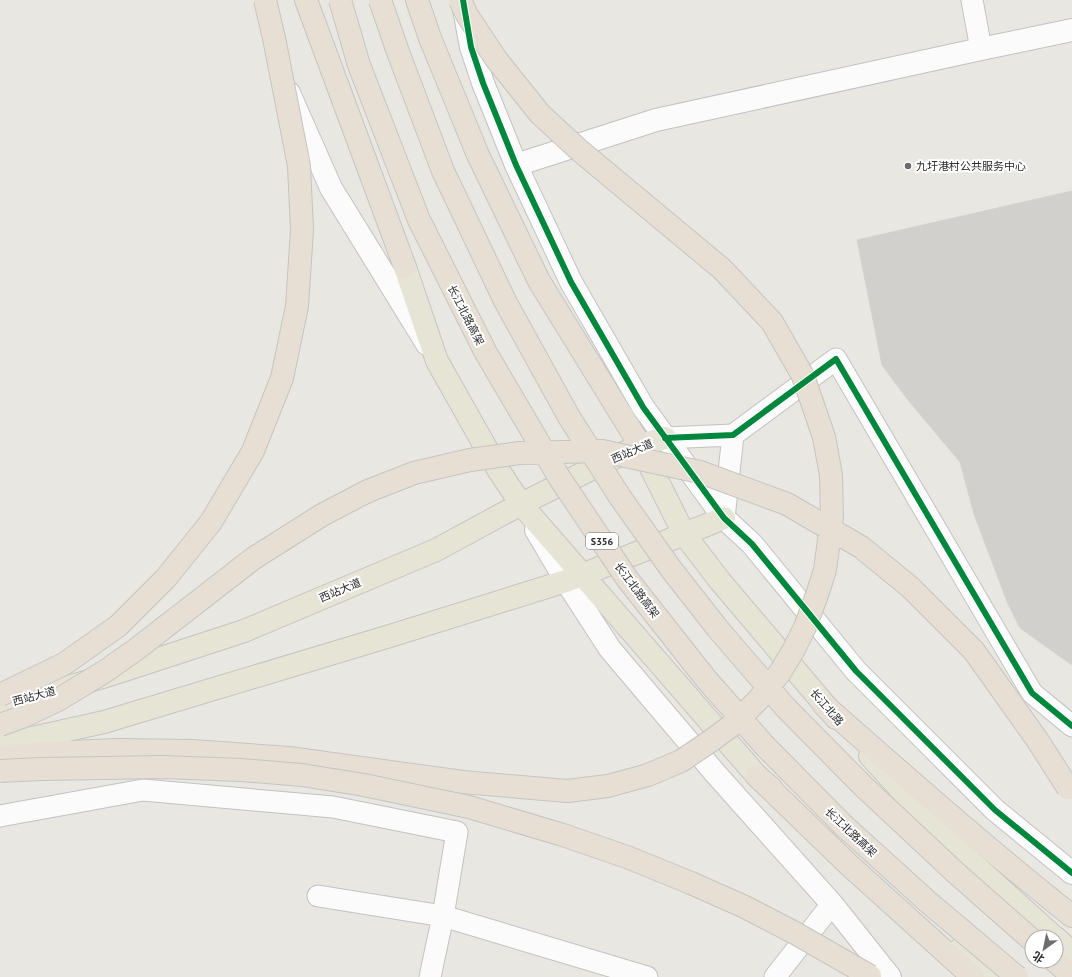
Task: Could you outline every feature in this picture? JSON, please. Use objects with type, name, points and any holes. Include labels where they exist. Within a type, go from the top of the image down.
[{"type":"highway","points":[[0,695],[64,664],[118,626],[166,578],[211,522],[253,451],[282,378],[296,306],[302,230],[299,166],[265,0]]},
{"type":"highway","points":[[306,0],[405,267]]},
{"type":"highway","name":"长江北路高架","points":[[340,0],[359,65],[419,220],[489,359],[559,477],[628,580],[706,678],[765,746],[843,826],[928,902],[1016,977]]},
{"type":"highway","points":[[380,0],[443,171],[505,301],[569,417],[620,497],[718,629],[785,707],[863,786],[956,873],[1024,933]]},
{"type":"highway","points":[[417,0],[430,38],[478,155],[539,282],[640,445]]},
{"type":"highway","points":[[0,757],[47,753],[102,751],[193,751],[289,758],[463,782],[567,791],[608,786],[648,775],[681,760],[736,723],[758,700],[779,674],[793,651],[805,627],[817,595],[824,570],[832,517],[831,475],[824,437],[804,376],[772,322],[722,268],[584,154],[540,114],[496,59],[467,16],[460,0]]},
{"type":"highway","points":[[0,725],[22,717],[58,700],[107,670],[138,648],[254,558],[322,516],[368,491],[414,473],[470,460],[519,453],[602,452],[700,472],[787,504],[861,547],[910,587],[974,651],[1038,741],[1072,794]]},
{"type":"highway","points":[[824,705],[911,782],[1041,892],[1072,916]]},
{"type":"highway","points":[[0,771],[162,767],[241,770],[302,775],[357,784],[469,807],[562,835],[692,883],[745,907],[795,933],[871,977]]},
{"type":"highway","points":[[757,776],[848,864],[972,977]]},
{"type":"highway","points":[[1064,969],[1072,976]]},
{"type":"main road","points":[[405,267],[437,361],[499,471],[521,504]]},
{"type":"main road","name":"西站大道","points":[[0,704],[10,703],[103,677],[244,631],[436,550],[521,504],[640,445],[665,438]]},
{"type":"main road","name":"长江北路","points":[[640,445],[684,534],[720,582],[824,705],[949,842],[1045,929]]},
{"type":"main road","points":[[0,745],[104,722],[383,638],[574,578],[724,518]]},
{"type":"main road","points":[[574,578],[757,776],[990,977]]},
{"type":"main road","name":"长江北路","points":[[1064,946],[1072,953]]},
{"type":"street","points":[[254,0],[266,40],[331,188],[437,361]]},
{"type":"street","points":[[463,0],[471,47],[483,83],[516,165],[571,282],[642,407],[724,518],[752,544],[856,671],[995,810],[1072,873]]},
{"type":"street","points":[[972,0],[981,49]]},
{"type":"street","points":[[516,165],[656,120],[1072,30]]},
{"type":"street","points":[[665,438],[734,435],[836,359],[1032,693],[1072,726]]},
{"type":"street","points":[[724,518],[734,435]]},
{"type":"street","points":[[521,504],[574,578],[610,649],[715,772],[832,904],[890,977]]},
{"type":"street","points":[[0,816],[142,790],[333,807],[458,832],[430,977]]},
{"type":"street","points":[[318,896],[443,916],[647,977]]},
{"type":"street","points":[[776,977],[832,904]]},
{"type":"building","points":[[1072,191],[1072,665],[1020,628],[1008,604],[974,514],[960,462],[908,400],[882,365],[857,240]]},
{"type":"cycle path","points":[[463,0],[471,47],[483,83],[516,165],[571,282],[643,407],[724,518],[752,544],[856,671],[995,810],[1072,873]]},
{"type":"cycle path","points":[[665,438],[733,435],[836,359],[1032,693],[1072,726]]},
{"type":"place","name":"九圩港村公共服务中心","points":[[908,166]]}]
